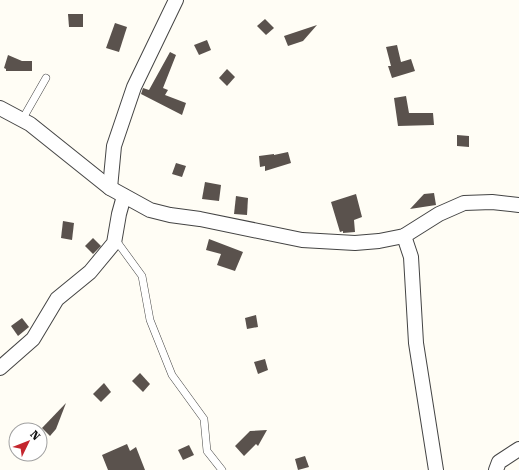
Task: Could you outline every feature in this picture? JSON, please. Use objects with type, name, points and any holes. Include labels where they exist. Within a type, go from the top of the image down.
[{"type":"street","points":[[110,188],[114,146],[134,86],[176,0]]},
{"type":"street","points":[[0,108],[22,120],[52,140],[110,188],[150,210],[302,240],[355,243],[378,241],[404,236],[439,214],[464,203],[492,202],[519,205]]},
{"type":"street","points":[[0,368],[33,338],[57,299],[90,272],[114,243],[124,196]]},
{"type":"street","points":[[404,236],[410,257],[416,343],[425,408],[436,470]]},
{"type":"street","points":[[496,470],[499,462],[519,449]]},
{"type":"lane","points":[[22,120],[46,78]]},
{"type":"lane","points":[[115,238],[142,276],[150,320],[169,368],[172,375],[204,419],[207,451],[222,470]]},
{"type":"building","points":[[68,14],[83,14],[83,27],[69,27]]},
{"type":"building","points":[[265,19],[274,28],[266,35],[257,26]]},
{"type":"building","points":[[115,23],[127,27],[119,52],[106,48]]},
{"type":"building","points":[[317,25],[303,41],[288,46],[284,36]]},
{"type":"building","points":[[207,40],[211,50],[199,55],[194,45]]},
{"type":"building","points":[[397,45],[401,62],[411,59],[415,71],[392,78],[388,66],[391,66],[386,47]]},
{"type":"building","points":[[170,52],[176,55],[163,88],[168,90],[165,95],[186,103],[182,115],[141,94],[143,88],[149,90]]},
{"type":"building","points":[[8,55],[22,61],[32,61],[32,71],[6,71],[4,68]]},
{"type":"building","points":[[227,69],[235,77],[227,86],[219,78]]},
{"type":"building","points":[[406,96],[409,113],[433,113],[434,125],[398,126],[394,98]]},
{"type":"building","points":[[457,135],[469,136],[469,147],[457,146]]},
{"type":"building","points":[[288,152],[291,163],[265,171],[265,166],[260,167],[259,156]]},
{"type":"building","points":[[176,163],[186,166],[182,177],[172,174]]},
{"type":"building","points":[[205,182],[221,185],[219,201],[202,199]]},
{"type":"building","points":[[434,193],[436,205],[410,209],[424,194]]},
{"type":"building","points":[[356,194],[362,217],[354,220],[355,232],[340,232],[331,202]]},
{"type":"building","points":[[236,196],[248,198],[247,215],[234,214]]},
{"type":"building","points":[[63,221],[74,223],[72,240],[61,238]]},
{"type":"building","points":[[93,238],[101,246],[93,254],[85,246]]},
{"type":"building","points":[[209,239],[243,252],[235,271],[217,265],[221,254],[206,250]]},
{"type":"building","points":[[256,315],[258,327],[247,329],[245,318]]},
{"type":"building","points":[[22,318],[29,327],[18,336],[11,326]]},
{"type":"building","points":[[265,359],[268,370],[258,374],[254,362]]},
{"type":"building","points":[[140,373],[150,384],[143,392],[132,381]]},
{"type":"building","points":[[104,383],[111,392],[101,402],[93,394]]},
{"type":"building","points":[[66,403],[56,429],[50,436],[48,434],[48,422]]},
{"type":"building","points":[[267,430],[258,446],[256,444],[244,456],[235,446],[250,431]]},
{"type":"building","points":[[127,444],[130,451],[136,447],[145,470],[108,470],[102,455]]},
{"type":"building","points":[[189,445],[194,455],[183,460],[178,450]]},
{"type":"building","points":[[305,456],[309,467],[298,470],[295,459]]}]
